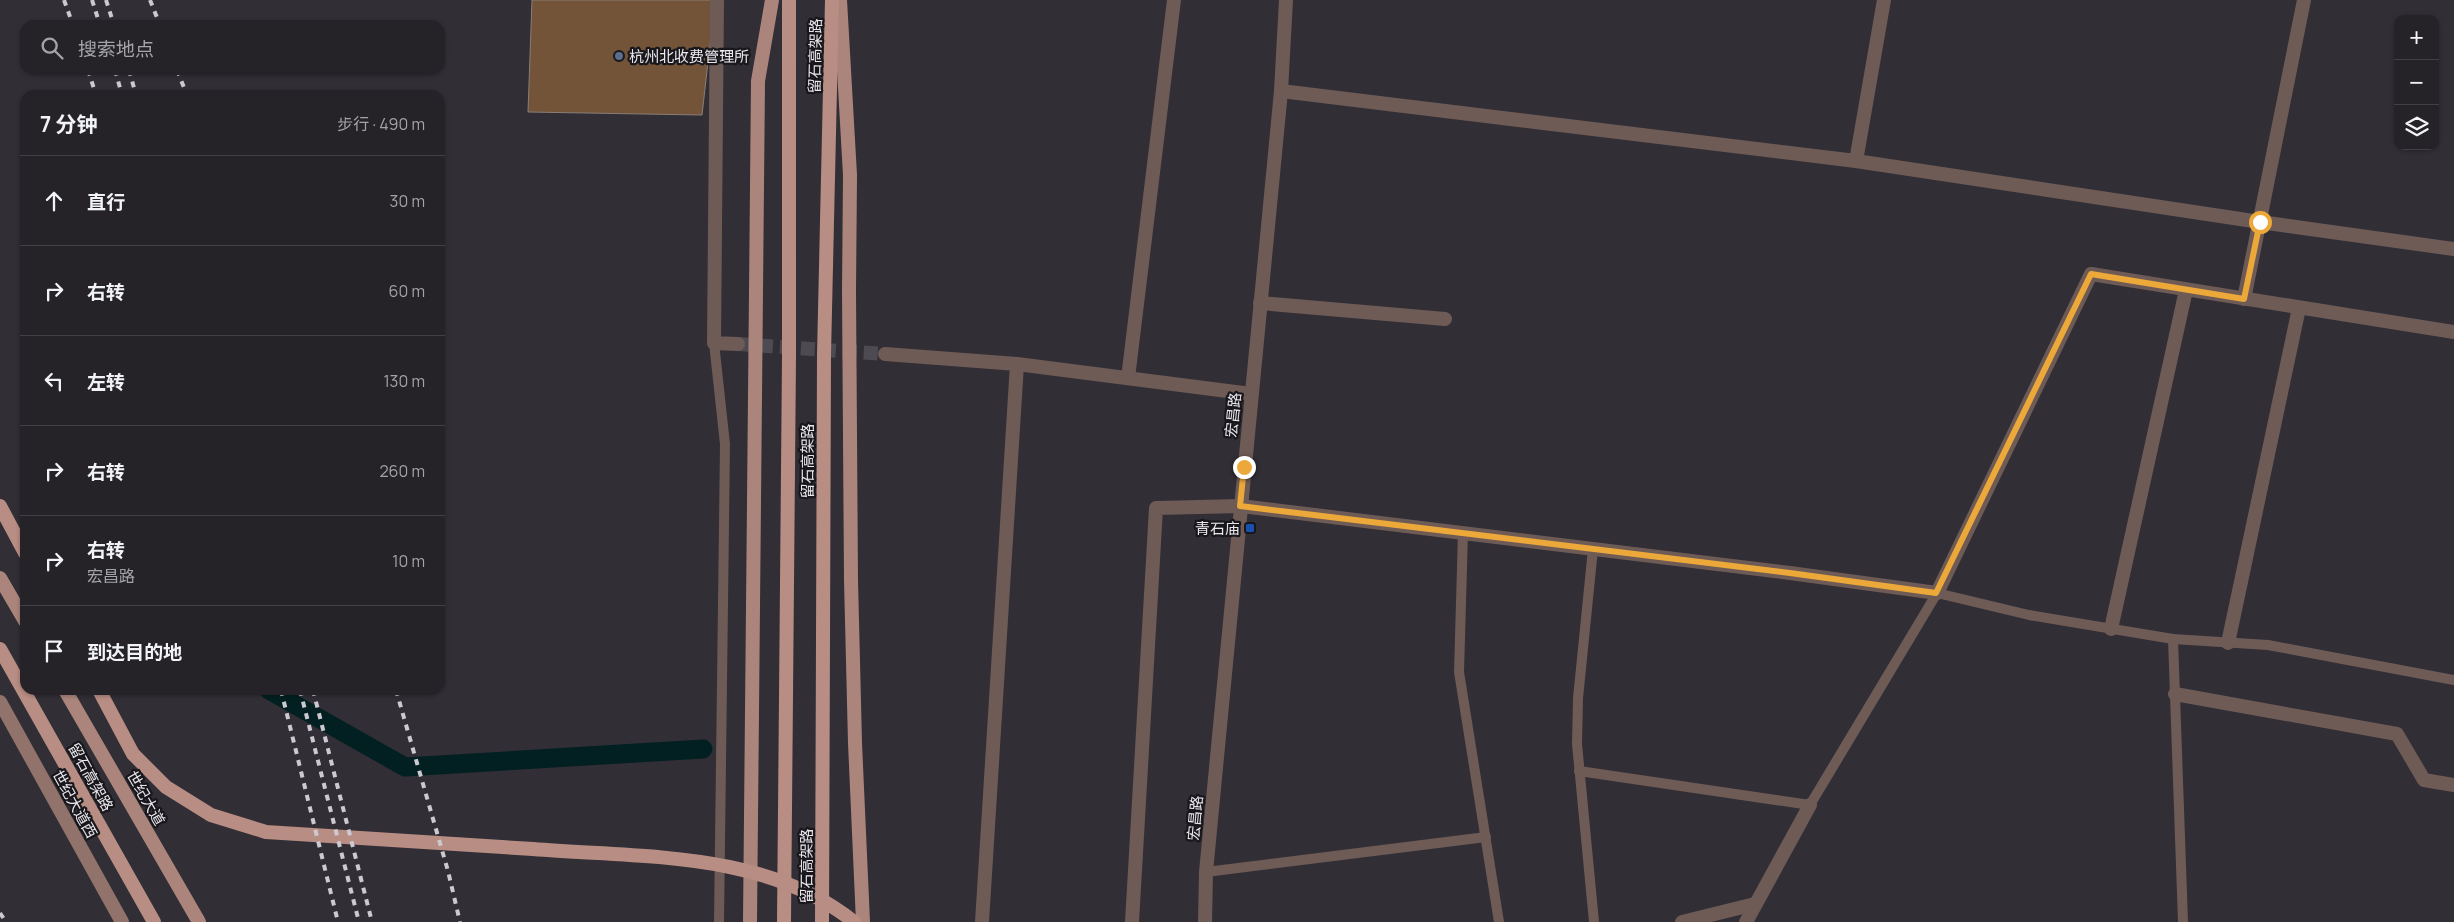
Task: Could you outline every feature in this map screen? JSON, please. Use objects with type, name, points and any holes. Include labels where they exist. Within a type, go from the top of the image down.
[{"type":"highway","name":"留石高架路","points":[[784,922],[789,357],[789,0]]},
{"type":"highway","name":"留石高架路","points":[[822,922],[824,355],[832,0]]},
{"type":"highway","points":[[0,506],[20,543]]},
{"type":"highway","name":"留石高架路","points":[[0,649],[20,684]]},
{"type":"highway","name":"留石高架路","points":[[26,695],[154,922]]},
{"type":"highway","points":[[102,695],[133,754],[166,787],[210,815],[266,832],[678,860],[731,866],[806,891],[838,909],[854,922]]},
{"type":"main road","points":[[750,922],[758,81],[772,0]]},
{"type":"main road","points":[[840,0],[850,175],[851,580],[855,743],[863,922]]},
{"type":"main road","points":[[0,578],[20,612]]},
{"type":"main road","name":"世纪大道","points":[[68,695],[199,922]]},
{"type":"main road","name":"世纪大道西","points":[[0,702],[122,922]]},
{"type":"street","points":[[717,0],[714,342],[738,344]]},
{"type":"street","points":[[1128,378],[1174,0]]},
{"type":"street","name":"宏昌路","points":[[1205,922],[1206,872],[1281,91],[1286,0]]},
{"type":"street","points":[[1856,161],[1884,0]]},
{"type":"street","points":[[2244,299],[2304,0]]},
{"type":"street","points":[[1281,91],[1856,161],[2260,222],[2454,249]]},
{"type":"street","points":[[1132,922],[1156,508],[1240,506],[1936,593],[2091,274],[2454,332]]},
{"type":"street","points":[[2111,629],[2186,290]]},
{"type":"street","points":[[1260,303],[1445,319]]},
{"type":"street","points":[[2228,643],[2300,308]]},
{"type":"street","points":[[885,354],[1018,364],[1252,394]]},
{"type":"street","points":[[982,922],[1018,364]]},
{"type":"street","points":[[2175,694],[2397,734],[2424,780],[2454,785]]},
{"type":"street","points":[[1746,922],[1810,804]]},
{"type":"street","points":[[1682,922],[1755,904]]},
{"type":"lane","points":[[714,342],[726,444],[719,922]]},
{"type":"lane","points":[[1463,533],[1459,672],[1499,922]]},
{"type":"lane","points":[[1593,549],[1578,698],[1579,771],[1594,922]]},
{"type":"lane","points":[[1579,771],[1810,804],[1936,593],[2029,615],[2111,629],[2173,639],[2268,645],[2454,680]]},
{"type":"lane","points":[[2173,639],[2182,922]]},
{"type":"lane","points":[[1206,872],[1486,837]]},
{"type":"building","name":"杭州北收费管理所","points":[[532,0],[715,0],[702,115],[528,112]]},
{"type":"waterway","points":[[278,695],[405,767],[703,749]]},
{"type":"tunnel","points":[[738,344],[885,354]]},
{"type":"railway","points":[[64,0],[71,20]]},
{"type":"railway","points":[[92,0],[98,20]]},
{"type":"railway","points":[[106,0],[112,20]]},
{"type":"railway","points":[[150,0],[158,20]]},
{"type":"railway","points":[[90,75],[94,90]]},
{"type":"railway","points":[[116,75],[121,90]]},
{"type":"railway","points":[[130,75],[135,90]]},
{"type":"railway","points":[[179,75],[185,90]]},
{"type":"railway","points":[[282,695],[338,922]]},
{"type":"railway","points":[[301,695],[359,922]]},
{"type":"railway","points":[[314,695],[372,922]]},
{"type":"railway","points":[[397,695],[448,871],[460,922]]},
{"type":"railway","points":[[0,913],[6,922]]},
{"type":"place","name":"杭州北收费管理所","points":[[619,56]]},
{"type":"place","name":"青石庙","points":[[1250,528]]},
{"type":"route","points":[[1244,467],[1240,506],[1790,573],[1936,593],[2091,274],[2244,299],[2260,222]]}]
